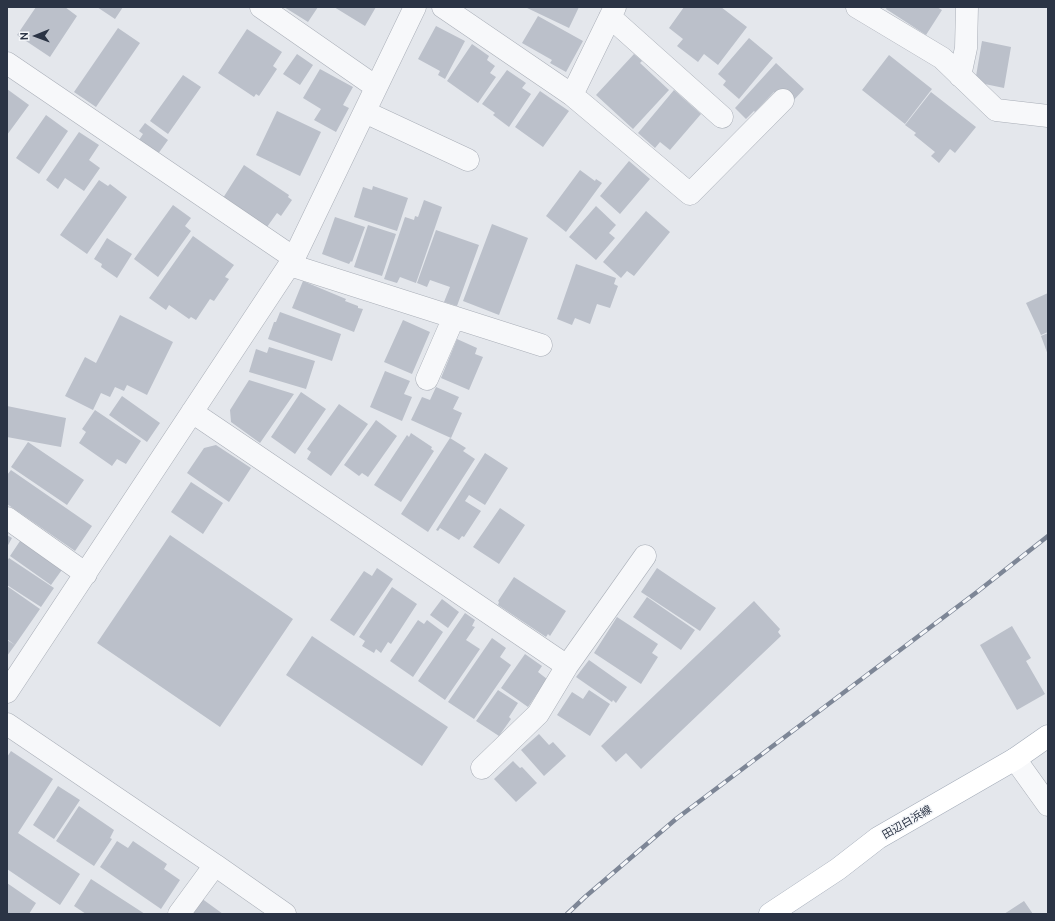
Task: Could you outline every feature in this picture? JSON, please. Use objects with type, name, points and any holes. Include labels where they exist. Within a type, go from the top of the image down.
[{"type":"main road","name":"田辺白浜線","points":[[770,914],[838,869],[878,838],[1015,759],[1048,736]]},
{"type":"street","points":[[261,7],[376,87]]},
{"type":"street","points":[[7,692],[292,261],[415,7]]},
{"type":"street","points":[[443,7],[572,96],[690,194],[783,100]]},
{"type":"street","points":[[856,7],[942,58],[996,110],[1048,116]]},
{"type":"street","points":[[960,76],[966,48],[967,7]]},
{"type":"street","points":[[572,96],[613,12],[722,117]]},
{"type":"street","points":[[7,63],[292,261],[454,317],[541,345]]},
{"type":"street","points":[[365,112],[468,160]]},
{"type":"street","points":[[427,379],[454,317]]},
{"type":"street","points":[[192,412],[567,666]]},
{"type":"street","points":[[7,518],[86,574]]},
{"type":"street","points":[[482,768],[538,714],[567,666],[644,556]]},
{"type":"street","points":[[7,724],[285,914]]},
{"type":"street","points":[[1015,759],[1048,805]]},
{"type":"street","points":[[179,914],[215,865]]},
{"type":"building","points":[[36,7],[65,7],[77,16],[50,57],[17,35]]},
{"type":"building","points":[[97,7],[123,7],[115,19]]},
{"type":"building","points":[[284,7],[318,7],[308,22]]},
{"type":"building","points":[[334,7],[376,7],[365,26]]},
{"type":"building","points":[[525,7],[579,7],[569,28]]},
{"type":"building","points":[[684,7],[721,7],[747,27],[718,65],[704,54],[698,62],[677,46],[683,39],[669,28]]},
{"type":"building","points":[[887,7],[937,7],[942,10],[926,35],[886,9]]},
{"type":"building","points":[[538,16],[583,41],[566,72],[550,63],[552,60],[522,43]]},
{"type":"building","points":[[436,26],[465,41],[445,79],[438,75],[440,71],[418,59]]},
{"type":"building","points":[[118,28],[140,43],[96,107],[74,92]]},
{"type":"building","points":[[247,29],[282,52],[273,66],[277,69],[259,96],[256,94],[254,97],[218,73]]},
{"type":"building","points":[[749,38],[773,58],[739,99],[723,85],[726,81],[718,74]]},
{"type":"building","points":[[982,41],[1011,47],[1004,88],[975,82]]},
{"type":"building","points":[[472,44],[489,56],[487,60],[495,66],[490,73],[496,77],[478,103],[447,81]]},
{"type":"building","points":[[297,54],[313,65],[300,85],[283,74]]},
{"type":"building","points":[[634,54],[642,61],[640,63],[669,90],[633,129],[596,95]]},
{"type":"building","points":[[889,55],[932,89],[905,124],[862,90]]},
{"type":"building","points":[[776,63],[804,89],[792,102],[787,103],[774,92],[755,112],[754,111],[746,119],[735,108]]},
{"type":"building","points":[[320,69],[353,87],[343,105],[349,108],[336,132],[314,120],[321,109],[303,98]]},
{"type":"building","points":[[507,70],[526,83],[522,88],[531,94],[509,127],[493,115],[495,113],[482,104]]},
{"type":"building","points":[[183,75],[201,87],[168,134],[150,121]]},
{"type":"building","points":[[7,89],[29,105],[7,135]]},
{"type":"building","points":[[674,90],[701,114],[670,150],[660,142],[655,148],[638,133]]},
{"type":"building","points":[[540,91],[569,111],[543,147],[515,127]]},
{"type":"building","points":[[931,92],[976,127],[955,153],[950,149],[939,163],[931,156],[935,152],[914,135],[916,133],[905,125]]},
{"type":"building","points":[[277,111],[321,132],[300,176],[256,155]]},
{"type":"building","points":[[46,115],[68,131],[39,174],[16,158]]},
{"type":"building","points":[[145,123],[168,140],[158,154],[139,140],[143,134],[139,131]]},
{"type":"building","points":[[79,132],[99,145],[89,160],[100,168],[84,191],[65,178],[58,189],[46,180]]},
{"type":"building","points":[[629,161],[650,179],[620,214],[600,196]]},
{"type":"building","points":[[244,165],[289,195],[288,197],[292,200],[281,216],[277,213],[267,227],[223,198]]},
{"type":"building","points":[[580,170],[595,181],[596,179],[602,183],[566,232],[546,216]]},
{"type":"building","points":[[99,180],[108,186],[110,184],[127,197],[87,254],[60,235]]},
{"type":"building","points":[[373,186],[408,198],[397,231],[354,217],[363,187],[372,190]]},
{"type":"building","points":[[424,200],[442,207],[416,283],[400,277],[397,283],[384,279],[405,217],[414,220],[415,216],[418,217]]},
{"type":"building","points":[[173,205],[191,218],[185,226],[191,231],[158,277],[134,259]]},
{"type":"building","points":[[596,206],[616,225],[609,233],[615,238],[596,260],[569,237]]},
{"type":"building","points":[[646,211],[670,232],[634,276],[627,271],[621,278],[603,262]]},
{"type":"building","points":[[335,217],[365,227],[352,262],[351,261],[349,264],[322,254]]},
{"type":"building","points":[[492,224],[528,238],[499,315],[463,301]]},
{"type":"building","points":[[368,225],[396,234],[382,276],[354,267]]},
{"type":"building","points":[[436,230],[479,245],[457,306],[444,302],[450,287],[430,280],[427,287],[417,283]]},
{"type":"building","points":[[193,236],[234,265],[225,277],[229,279],[214,301],[210,299],[196,320],[191,317],[189,319],[169,305],[166,310],[149,298]]},
{"type":"building","points":[[107,238],[132,254],[117,278],[101,267],[102,264],[94,259]]},
{"type":"building","points":[[576,264],[616,278],[614,284],[618,286],[610,308],[597,304],[590,324],[575,318],[572,325],[557,319]]},
{"type":"building","points":[[303,281],[346,299],[345,301],[363,309],[354,332],[292,308]]},
{"type":"building","points":[[1048,293],[1048,332],[1041,335],[1026,303]]},
{"type":"building","points":[[280,312],[341,334],[332,361],[268,339],[274,322],[276,322]]},
{"type":"building","points":[[120,315],[173,342],[147,395],[127,385],[124,391],[115,387],[110,397],[101,393],[93,410],[65,396],[85,357],[96,363]]},
{"type":"building","points":[[403,320],[430,332],[412,374],[384,362]]},
{"type":"building","points":[[1048,333],[1048,355],[1041,336]]},
{"type":"building","points":[[457,339],[477,348],[475,354],[483,357],[469,390],[441,378]]},
{"type":"building","points":[[269,347],[315,361],[306,389],[249,372],[256,349],[267,353]]},
{"type":"building","points":[[385,371],[410,381],[404,394],[412,397],[402,421],[370,407]]},
{"type":"building","points":[[249,380],[294,394],[260,443],[231,422],[230,410]]},
{"type":"building","points":[[436,387],[459,397],[453,409],[462,413],[451,438],[411,420],[422,397],[430,400]]},
{"type":"building","points":[[301,392],[326,409],[295,454],[271,437]]},
{"type":"building","points":[[122,396],[160,423],[147,442],[109,415]]},
{"type":"building","points":[[339,404],[368,424],[331,476],[307,459],[311,452],[307,449]]},
{"type":"building","points":[[7,406],[66,418],[61,447],[7,437]]},
{"type":"building","points":[[95,410],[141,441],[126,464],[117,459],[112,466],[79,443],[86,432],[82,429]]},
{"type":"building","points":[[376,420],[397,436],[368,477],[362,473],[359,476],[344,465]]},
{"type":"building","points":[[411,433],[432,447],[431,449],[434,451],[401,502],[374,485],[407,435],[409,437]]},
{"type":"building","points":[[450,438],[466,448],[463,451],[475,459],[428,532],[401,514]]},
{"type":"building","points":[[28,442],[84,480],[67,505],[11,467]]},
{"type":"building","points":[[216,445],[251,468],[229,502],[187,473],[204,448]]},
{"type":"building","points":[[485,453],[508,468],[485,505],[469,495],[465,501],[481,511],[464,537],[462,536],[459,540],[440,528],[438,531],[436,530]]},
{"type":"building","points":[[11,470],[92,526],[75,551],[7,504],[7,475]]},
{"type":"building","points":[[191,482],[223,503],[203,534],[171,512]]},
{"type":"building","points":[[500,508],[525,525],[499,564],[473,547]]},
{"type":"building","points":[[7,535],[12,538],[7,547]]},
{"type":"building","points":[[170,535],[293,619],[220,727],[97,643]]},
{"type":"building","points":[[22,538],[64,567],[51,585],[10,556]]},
{"type":"building","points":[[9,558],[54,588],[41,607],[7,585],[7,561]]},
{"type":"building","points":[[377,568],[393,579],[354,636],[330,620],[364,571],[372,576]]},
{"type":"building","points":[[657,568],[716,608],[700,631],[641,592]]},
{"type":"building","points":[[514,577],[566,611],[550,636],[548,634],[546,637],[498,605],[498,601]]},
{"type":"building","points":[[7,586],[40,609],[15,645],[7,639]]},
{"type":"building","points":[[392,587],[417,604],[391,644],[388,642],[381,653],[376,649],[374,653],[362,646],[365,641],[359,637]]},
{"type":"building","points":[[647,597],[695,630],[681,650],[633,617]]},
{"type":"building","points":[[442,599],[459,612],[448,628],[430,615]]},
{"type":"building","points":[[754,601],[780,629],[778,632],[781,636],[641,769],[626,753],[616,762],[601,746]]},
{"type":"building","points":[[465,613],[475,620],[472,626],[475,627],[466,640],[480,649],[445,700],[418,681]]},
{"type":"building","points":[[617,617],[658,644],[652,653],[658,657],[641,684],[594,653]]},
{"type":"building","points":[[418,620],[424,624],[427,620],[443,632],[413,677],[390,661]]},
{"type":"building","points":[[1012,626],[1031,658],[1026,661],[1045,694],[1017,710],[980,645]]},
{"type":"building","points":[[312,636],[448,727],[422,766],[286,675]]},
{"type":"building","points":[[492,638],[506,648],[500,657],[511,665],[474,719],[448,702]]},
{"type":"building","points":[[7,640],[15,645],[7,656]]},
{"type":"building","points":[[525,654],[542,666],[538,672],[547,679],[528,707],[501,688]]},
{"type":"building","points":[[589,660],[627,687],[616,703],[613,700],[612,702],[576,677]]},
{"type":"building","points":[[498,690],[518,703],[509,717],[511,719],[499,736],[476,721]]},
{"type":"building","points":[[589,690],[610,704],[590,736],[557,715],[572,692],[583,699]]},
{"type":"building","points":[[539,734],[549,745],[553,742],[566,756],[544,776],[521,750]]},
{"type":"building","points":[[11,751],[53,779],[18,833],[80,874],[60,905],[7,869],[7,757]]},
{"type":"building","points":[[513,761],[520,768],[522,767],[537,783],[516,802],[494,779]]},
{"type":"building","points":[[58,786],[80,800],[54,839],[33,825]]},
{"type":"building","points":[[79,806],[114,830],[110,838],[112,839],[94,866],[56,841]]},
{"type":"building","points":[[117,841],[128,848],[133,841],[167,864],[164,869],[180,880],[161,909],[100,867]]},
{"type":"building","points":[[91,879],[145,914],[86,914],[74,906]]},
{"type":"building","points":[[7,883],[36,903],[29,914],[7,914]]},
{"type":"building","points":[[201,898],[223,914],[190,914]]},
{"type":"building","points":[[1024,901],[1033,914],[1004,914]]},
{"type":"railway","points":[[567,914],[676,819],[977,592],[1048,536]]}]
